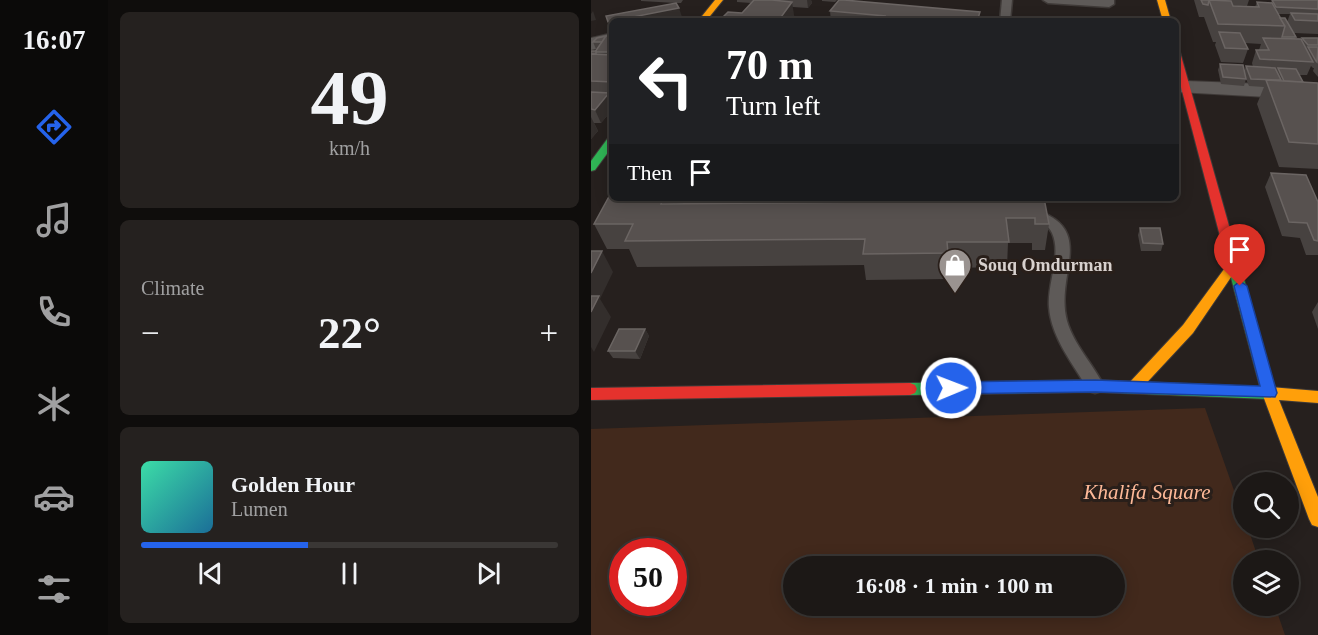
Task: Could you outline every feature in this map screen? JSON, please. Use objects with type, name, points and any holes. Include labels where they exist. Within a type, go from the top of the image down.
[{"type":"main road","points":[[704,18],[719,0]]},
{"type":"main road","points":[[1161,0],[1166,18]]},
{"type":"main road","points":[[1179,62],[1269,393],[1318,519]]},
{"type":"main road","points":[[591,168],[609,144]]},
{"type":"main road","points":[[1134,387],[1204,312],[1234,264]]},
{"type":"main road","points":[[591,394],[1095,386],[1318,397]]},
{"type":"street","points":[[591,44],[609,40]]},
{"type":"street","points":[[1186,87],[1318,93]]},
{"type":"lane","points":[[1005,18],[1007,0]]},
{"type":"lane","points":[[1048,0],[1109,4],[1109,0]]},
{"type":"lane","points":[[1016,211],[1039,214],[1056,224],[1061,232],[1063,242],[1056,301],[1059,321],[1095,386]]},
{"type":"green space","name":"Khalifa Square","points":[[1205,408],[1233,488],[1233,538],[1251,538],[1255,550],[1233,550],[1233,616],[1278,616],[1285,635],[591,635],[591,429]]},
{"type":"building","points":[[754,0],[792,2],[781,17],[792,18],[722,18],[728,12],[742,13]]},
{"type":"building","points":[[839,0],[980,12],[978,18],[884,18],[885,16],[830,11]]},
{"type":"building","points":[[1201,0],[1209,0],[1208,5],[1203,4]]},
{"type":"building","points":[[1209,0],[1231,1],[1233,6],[1259,7],[1257,2],[1272,3],[1285,26],[1218,24]]},
{"type":"building","points":[[1272,0],[1318,0],[1318,9],[1276,7]]},
{"type":"building","points":[[676,3],[679,8],[628,18],[609,18],[608,22],[606,16]]},
{"type":"building","points":[[1291,13],[1318,14],[1318,21],[1295,20]]},
{"type":"building","points":[[1280,18],[1285,18],[1296,37],[1282,37],[1285,26]]},
{"type":"building","points":[[1219,32],[1240,33],[1248,49],[1225,48]]},
{"type":"building","points":[[606,36],[602,42],[593,42],[597,38]]},
{"type":"building","points":[[606,36],[609,36],[609,52],[595,52]]},
{"type":"building","points":[[1263,38],[1301,39],[1313,62],[1260,59],[1256,50],[1269,50]]},
{"type":"building","points":[[1302,38],[1318,38],[1318,45],[1308,45]]},
{"type":"building","points":[[1308,47],[1318,47],[1317,62],[1316,61]]},
{"type":"building","points":[[591,54],[609,55],[609,82],[591,81]]},
{"type":"building","points":[[1220,64],[1243,65],[1246,79],[1223,77]]},
{"type":"building","points":[[1246,66],[1275,68],[1281,80],[1251,79]]},
{"type":"building","points":[[1278,68],[1296,69],[1303,82],[1284,81]]},
{"type":"building","points":[[1266,80],[1318,83],[1318,144],[1289,142]]},
{"type":"building","points":[[591,92],[609,93],[595,110],[591,109]]},
{"type":"building","points":[[1271,173],[1306,175],[1318,202],[1318,241],[1314,240],[1307,223],[1289,222]]},
{"type":"building","points":[[609,196],[609,201],[662,201],[661,204],[1045,201],[1049,224],[1035,224],[1035,218],[1006,218],[1009,242],[947,242],[948,253],[863,254],[865,239],[625,241],[633,224],[594,224]]},
{"type":"building","points":[[1140,228],[1160,228],[1163,244],[1143,243]]},
{"type":"building","points":[[591,251],[602,251],[591,273]]},
{"type":"building","points":[[591,296],[599,296],[591,312]]},
{"type":"building","points":[[619,329],[645,329],[635,351],[608,351]]},
{"type":"traffic: fast","points":[[591,168],[609,144]]},
{"type":"traffic: fast","points":[[910,389],[1095,386],[1269,393],[1227,240]]},
{"type":"traffic: slow","points":[[704,18],[719,0]]},
{"type":"traffic: slow","points":[[1161,0],[1166,18]]},
{"type":"traffic: slow","points":[[1134,387],[1188,329],[1234,264]]},
{"type":"traffic: slow","points":[[1318,397],[1269,393],[1318,519]]},
{"type":"traffic: jam","points":[[1179,63],[1227,240]]},
{"type":"traffic: jam","points":[[591,394],[910,389]]},
{"type":"place","name":"Souq Omdurman","points":[[955,294]]},
{"type":"route","points":[[951,388],[1095,386],[1269,393],[1240,286]]}]
